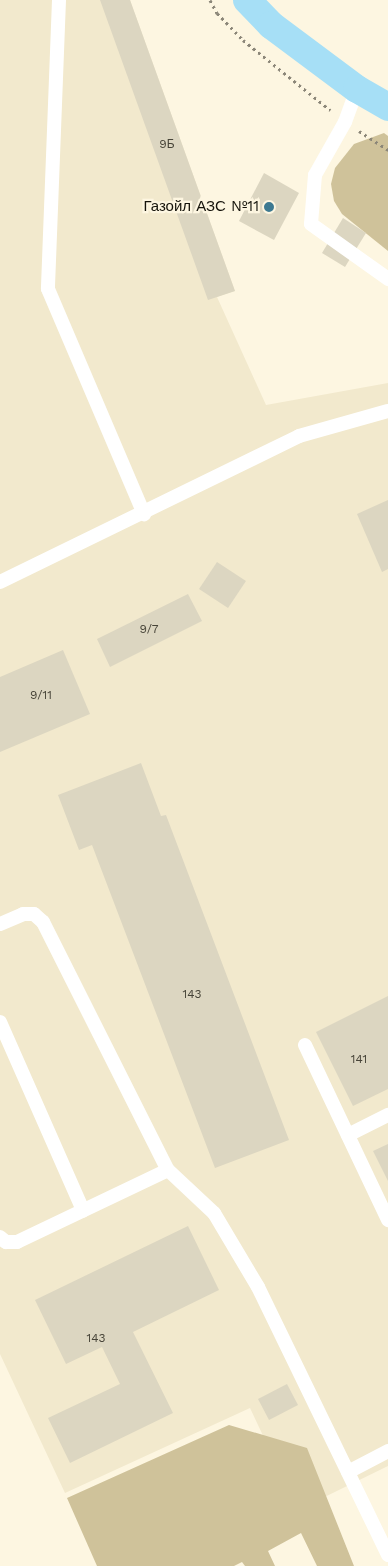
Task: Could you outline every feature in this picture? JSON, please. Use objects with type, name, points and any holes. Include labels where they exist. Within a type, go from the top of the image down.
[{"type":"main road","points":[[247,0],[271,25],[357,89],[388,107]]},
{"type":"lane","points":[[59,0],[48,289],[144,514]]},
{"type":"lane","points":[[357,89],[345,122],[315,175],[311,224],[388,279]]},
{"type":"lane","points":[[0,582],[144,514],[299,436],[388,412]]},
{"type":"lane","points":[[0,924],[22,914],[34,914],[43,922],[168,1170],[219,1221],[258,1287],[388,1555]]},
{"type":"lane","points":[[0,1022],[84,1210]]},
{"type":"lane","points":[[304,1045],[388,1220]]},
{"type":"lane","points":[[348,1135],[388,1115]]},
{"type":"lane","points":[[0,1237],[6,1242],[17,1242],[168,1170]]},
{"type":"lane","points":[[348,1472],[388,1451]]},
{"type":"path","points":[[210,0],[217,13],[243,40],[345,122],[388,150]]},
{"type":"shaded area","points":[[0,0],[130,0],[235,291],[217,297],[266,405],[388,383],[388,1466],[298,1510],[250,1408],[65,1493],[0,1354]]},
{"type":"shaded area","points":[[384,133],[388,136],[388,251],[342,214],[334,201],[331,184],[335,168],[354,144]]},
{"type":"shaded area","points":[[229,1425],[307,1448],[354,1566],[317,1566],[301,1533],[268,1551],[275,1566],[245,1566],[242,1562],[234,1566],[97,1566],[67,1498]]},
{"type":"building","points":[[100,0],[130,0],[235,291],[208,300]]},
{"type":"building","name":"Газойл АЗС №11","points":[[264,173],[299,193],[274,240],[239,221]]},
{"type":"building","points":[[343,218],[366,233],[345,267],[322,253]]},
{"type":"building","points":[[388,500],[388,569],[382,572],[357,514]]},
{"type":"building","points":[[217,562],[246,581],[228,608],[199,589]]},
{"type":"building","points":[[188,594],[202,621],[110,667],[97,639]]},
{"type":"building","points":[[63,650],[90,714],[0,752],[0,677]]},
{"type":"building","points":[[141,763],[161,816],[166,815],[289,1140],[215,1168],[92,845],[79,850],[58,795]]},
{"type":"building","points":[[388,996],[388,1089],[353,1106],[316,1032]]},
{"type":"building","points":[[388,1144],[388,1181],[373,1151]]},
{"type":"building","points":[[188,1226],[219,1290],[133,1332],[173,1413],[70,1463],[48,1418],[120,1384],[102,1347],[66,1364],[35,1300]]},
{"type":"building","points":[[287,1384],[298,1405],[269,1420],[258,1399]]},
{"type":"place","name":"Газойл АЗС №11","points":[[269,207]]}]
